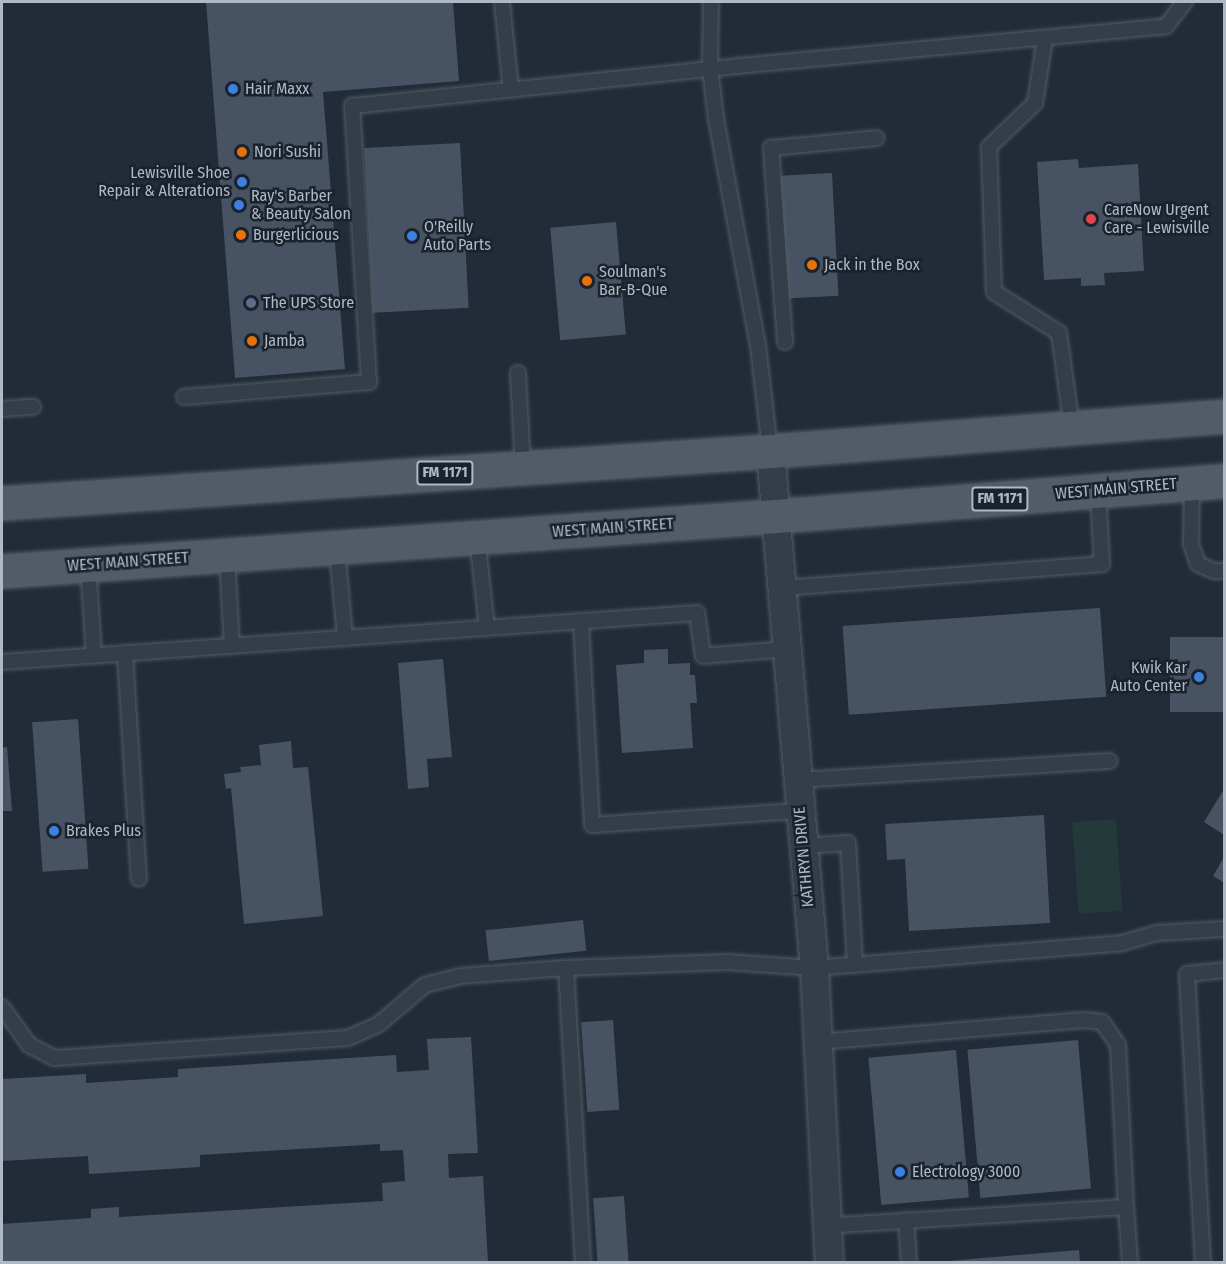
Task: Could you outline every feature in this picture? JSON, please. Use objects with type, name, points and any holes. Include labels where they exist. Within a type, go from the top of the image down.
[{"type":"main road","name":"FM 1171","points":[[2,503],[770,451],[1224,416]]},
{"type":"main road","name":"WEST MAIN STREET","points":[[2,571],[776,516],[1224,480]]},
{"type":"street","name":"KATHRYN DRIVE","points":[[770,451],[814,968],[829,1263]]},
{"type":"lane","points":[[502,2],[511,90]]},
{"type":"lane","points":[[711,2],[710,69],[716,119],[758,345],[770,451]]},
{"type":"lane","points":[[184,397],[369,382],[352,106],[710,69],[1166,26],[1185,2]]},
{"type":"lane","points":[[1045,38],[1035,103],[989,147],[994,292],[1059,333],[1072,428]]},
{"type":"lane","points":[[785,342],[771,148],[878,138]]},
{"type":"lane","points":[[518,373],[523,468]]},
{"type":"lane","points":[[2,409],[33,407]]},
{"type":"lane","points":[[1192,483],[1191,544],[1198,564],[1214,571],[1224,571]]},
{"type":"lane","points":[[782,588],[1102,564],[1098,491]]},
{"type":"lane","points":[[477,537],[488,627]]},
{"type":"lane","points":[[337,548],[345,638]]},
{"type":"lane","points":[[227,555],[231,646]]},
{"type":"lane","points":[[88,565],[94,656]]},
{"type":"lane","points":[[2,662],[697,613],[703,656],[787,649]]},
{"type":"lane","points":[[581,621],[592,825],[800,811]]},
{"type":"lane","points":[[125,653],[140,879]]},
{"type":"lane","points":[[797,780],[1109,761]]},
{"type":"lane","points":[[803,846],[848,843],[855,965]]},
{"type":"lane","points":[[2,1007],[29,1045],[55,1058],[348,1038],[379,1024],[425,986],[460,976],[566,968],[727,962],[814,968],[1122,943],[1158,933],[1224,929]]},
{"type":"lane","points":[[566,968],[583,1263]]},
{"type":"lane","points":[[1203,1263],[1187,974],[1224,970]]},
{"type":"lane","points":[[817,1042],[1084,1020],[1102,1022],[1118,1045],[1130,1263]]},
{"type":"lane","points":[[827,1226],[1126,1207]]},
{"type":"lane","points":[[906,1220],[909,1263]]},
{"type":"green space","points":[[1116,819],[1122,911],[1079,914],[1072,822]]},
{"type":"building","points":[[206,2],[453,2],[459,81],[323,92],[345,369],[235,378]]},
{"type":"building","points":[[460,143],[469,308],[373,313],[364,148]]},
{"type":"building","name":"CareNow Urgent Care - Lewisville","points":[[1078,159],[1079,168],[1138,164],[1144,271],[1104,273],[1105,285],[1081,286],[1081,278],[1044,280],[1037,162]]},
{"type":"building","name":"Jack in the Box","points":[[832,173],[838,296],[787,299],[780,176]]},
{"type":"building","name":"Soulman's Bar-B-Que","points":[[616,222],[626,335],[560,340],[550,228]]},
{"type":"building","points":[[1100,608],[1106,697],[849,715],[843,626]]},
{"type":"building","name":"Kwik Kar Auto Center","points":[[1170,637],[1224,637],[1224,712],[1170,712]]},
{"type":"building","points":[[668,649],[668,664],[690,663],[690,675],[695,675],[697,703],[690,703],[693,748],[622,753],[616,665],[644,663],[644,650]]},
{"type":"building","points":[[443,659],[452,757],[427,759],[429,787],[408,789],[398,663]]},
{"type":"building","points":[[78,719],[88,869],[43,872],[32,722]]},
{"type":"building","points":[[291,741],[293,768],[308,767],[323,916],[244,924],[231,788],[226,789],[224,774],[241,772],[240,767],[261,765],[259,745]]},
{"type":"building","points":[[7,747],[12,811],[2,811],[2,748]]},
{"type":"building","points":[[1224,789],[1224,835],[1204,822]]},
{"type":"building","points":[[1044,815],[1050,923],[909,931],[905,859],[887,860],[885,824]]},
{"type":"building","points":[[1224,857],[1224,883],[1213,876]]},
{"type":"building","points":[[583,920],[586,951],[489,961],[486,930]]},
{"type":"building","points":[[613,1020],[619,1110],[587,1112],[581,1022]]},
{"type":"building","points":[[471,1037],[478,1153],[448,1154],[449,1178],[483,1176],[488,1262],[2,1262],[2,1224],[91,1218],[91,1209],[119,1207],[119,1217],[383,1201],[382,1183],[405,1181],[403,1150],[380,1151],[380,1144],[200,1155],[200,1167],[89,1174],[88,1156],[2,1161],[2,1079],[86,1074],[86,1083],[178,1077],[178,1069],[396,1055],[397,1072],[429,1070],[427,1039]]},
{"type":"building","points":[[1078,1040],[1091,1188],[980,1198],[967,1050]]},
{"type":"building","points":[[956,1050],[969,1197],[881,1205],[868,1058]]},
{"type":"building","points":[[624,1196],[629,1262],[598,1262],[593,1198]]},
{"type":"building","points":[[1079,1250],[1080,1262],[948,1262],[948,1261]]},
{"type":"place","name":"Hair Maxx","points":[[233,89]]},
{"type":"place","name":"Nori Sushi","points":[[242,152]]},
{"type":"place","name":"Lewisville Shoe Repair & Alterations","points":[[242,182]]},
{"type":"place","name":"Ray's Barber & Beauty Salon","points":[[239,205]]},
{"type":"place","name":"CareNow Urgent Care - Lewisville","points":[[1091,219]]},
{"type":"place","name":"Burgerlicious","points":[[241,235]]},
{"type":"place","name":"O'Reilly Auto Parts","points":[[412,236]]},
{"type":"place","name":"Jack in the Box","points":[[812,265]]},
{"type":"place","name":"Soulman's Bar-B-Que","points":[[587,281]]},
{"type":"place","name":"The UPS Store","points":[[251,303]]},
{"type":"place","name":"Jamba","points":[[252,341]]},
{"type":"place","name":"Kwik Kar Auto Center","points":[[1199,677]]},
{"type":"place","name":"Brakes Plus","points":[[54,831]]},
{"type":"place","name":"Electrology 3000","points":[[900,1172]]}]
